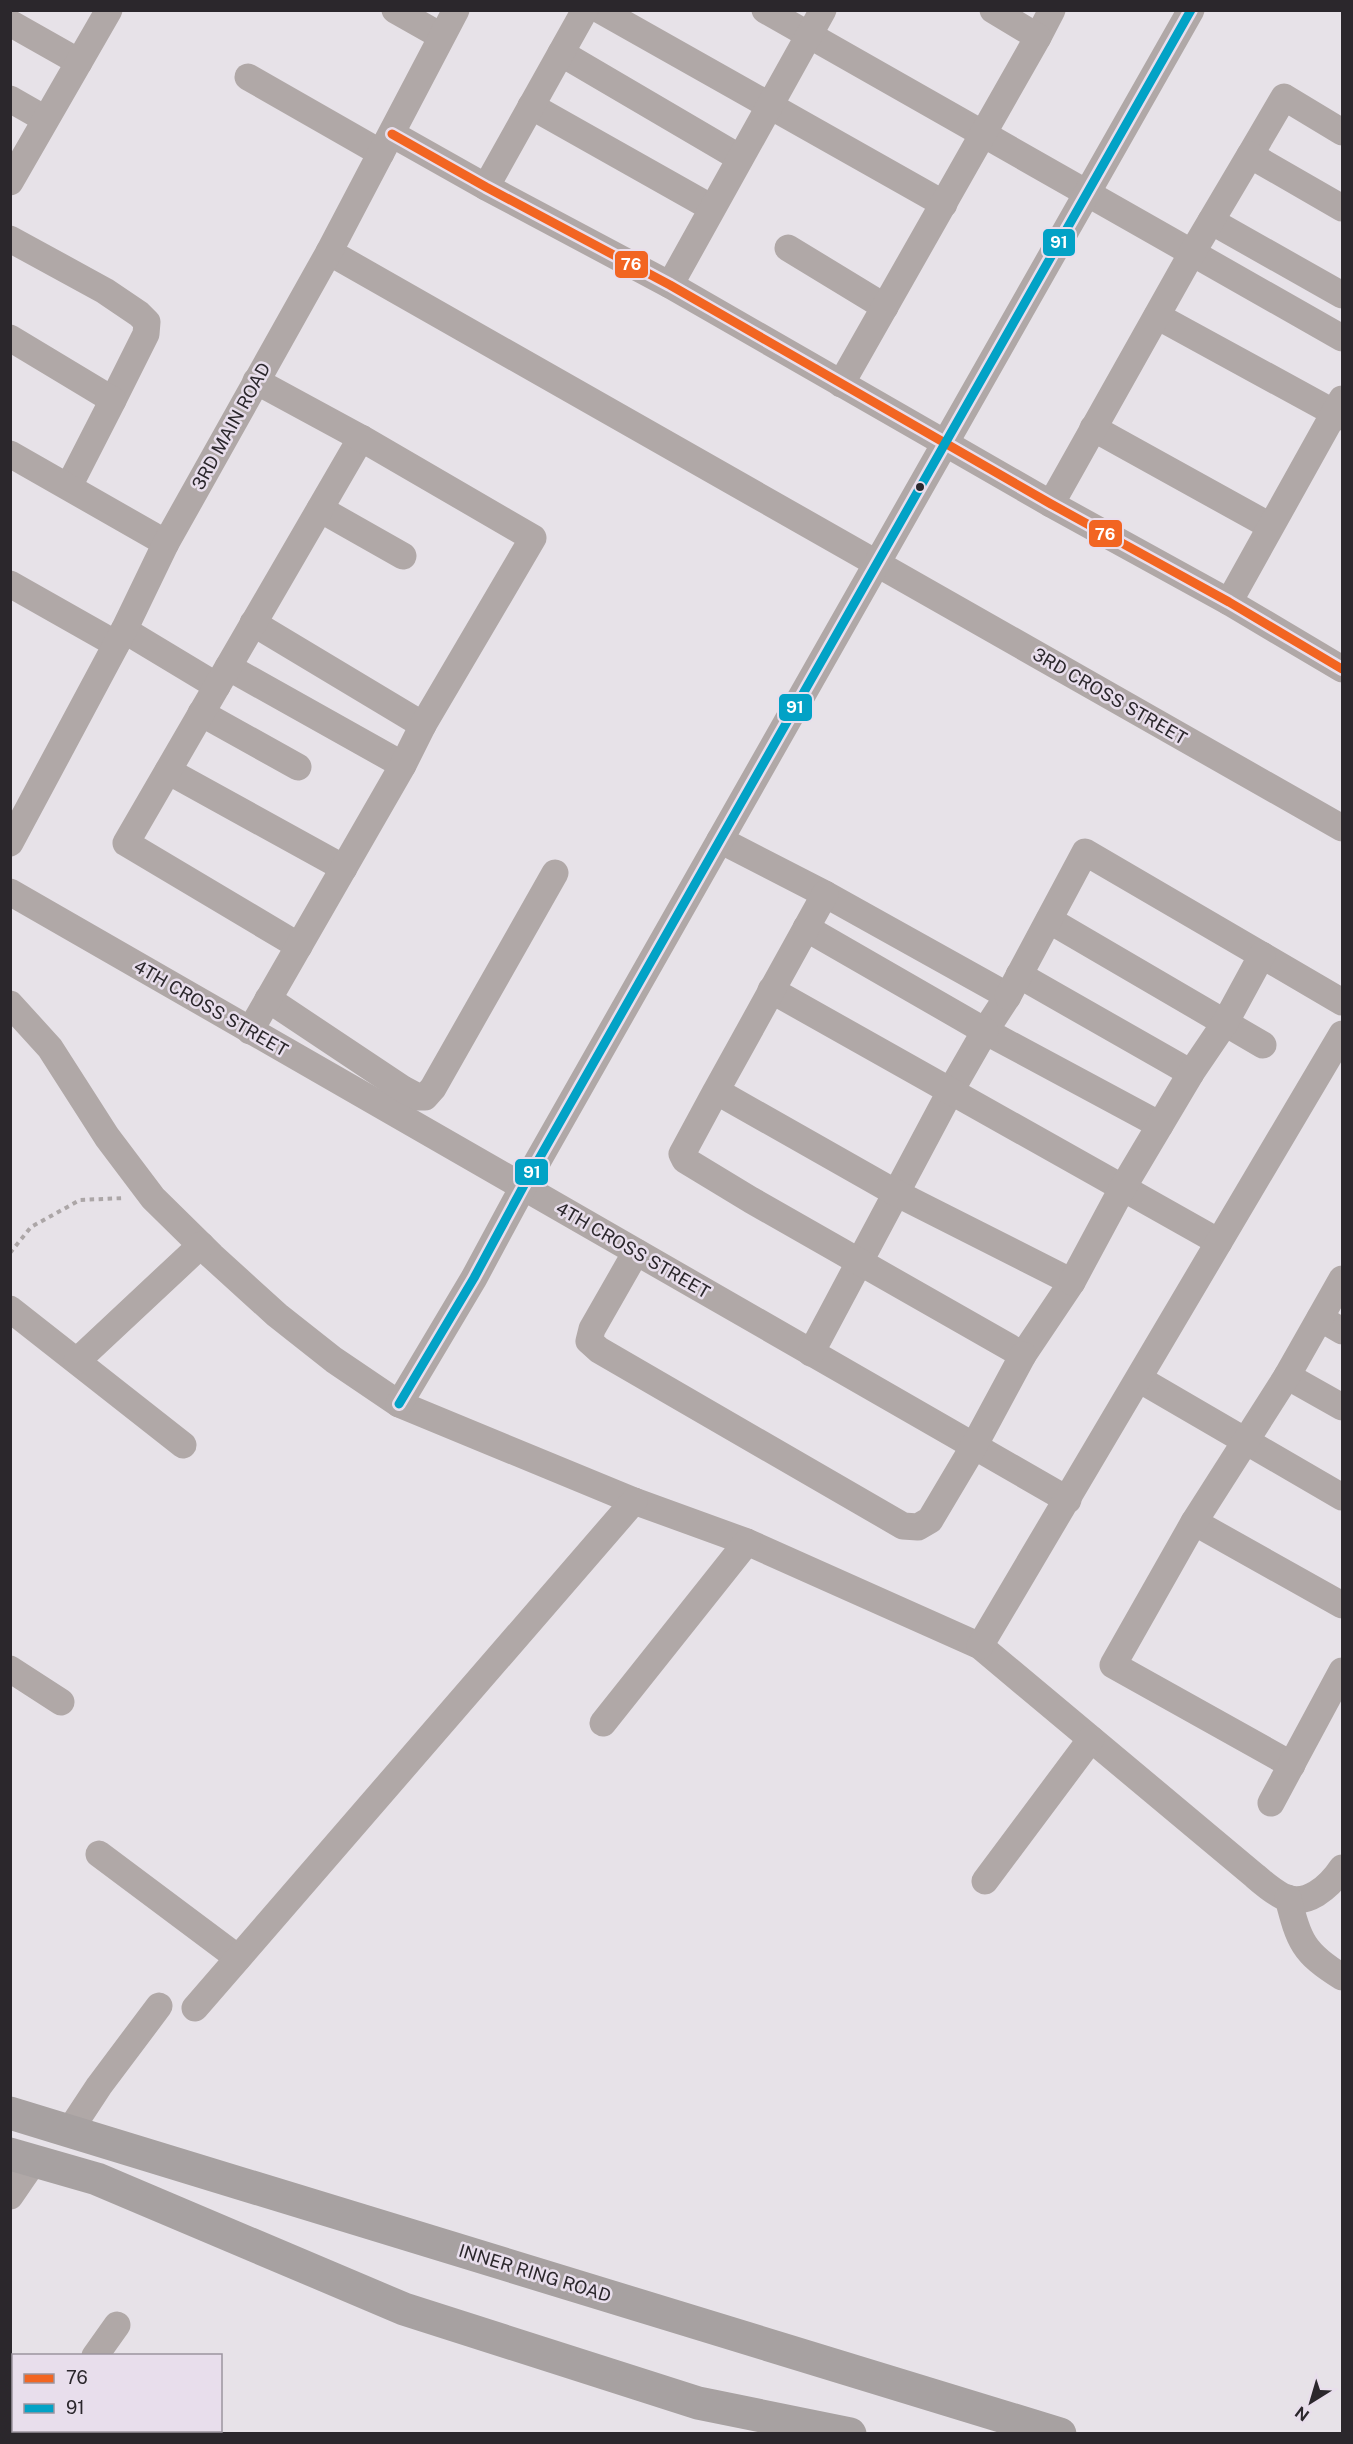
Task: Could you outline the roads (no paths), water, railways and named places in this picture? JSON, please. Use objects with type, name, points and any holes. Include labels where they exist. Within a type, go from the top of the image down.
[{"type":"main road","name":"INNER RING ROAD","points":[[10,2113],[1060,2433]]},
{"type":"main road","points":[[22,2158],[97,2179],[404,2309],[698,2403],[850,2433]]},
{"type":"street","points":[[10,182],[109,10]]},
{"type":"street","points":[[395,10],[441,36]]},
{"type":"street","name":"3RD MAIN ROAD","points":[[10,843],[120,637],[165,543],[329,252],[456,10]]},
{"type":"street","points":[[486,187],[585,10]]},
{"type":"street","points":[[600,10],[944,204]]},
{"type":"street","points":[[765,10],[1342,338]]},
{"type":"street","points":[[670,285],[823,10]]},
{"type":"street","points":[[993,10],[1038,38]]},
{"type":"street","points":[[841,384],[1052,10]]},
{"type":"street","points":[[399,1404],[474,1278],[523,1187],[1191,10]]},
{"type":"street","points":[[10,23],[79,62]]},
{"type":"street","points":[[561,53],[740,158]]},
{"type":"street","points":[[248,77],[486,187],[670,285],[1051,504],[1229,602],[1342,669]]},
{"type":"street","points":[[1051,504],[1192,252],[1284,97],[1342,132]]},
{"type":"street","points":[[10,99],[45,119]]},
{"type":"street","points":[[531,106],[712,208]]},
{"type":"street","points":[[1250,155],[1342,208]]},
{"type":"street","points":[[1211,221],[1342,295]]},
{"type":"street","points":[[10,239],[105,291],[147,322],[146,334],[69,486]]},
{"type":"street","points":[[788,248],[885,308]]},
{"type":"street","name":"3RD CROSS STREET","points":[[329,252],[1342,828]]},
{"type":"street","points":[[1157,316],[1340,410],[1270,526],[1229,602]]},
{"type":"street","points":[[10,338],[113,400]]},
{"type":"street","points":[[250,1030],[403,765],[423,725],[533,538],[361,438],[256,381]]},
{"type":"street","points":[[1093,428],[1270,526]]},
{"type":"street","points":[[299,946],[126,843],[361,438]]},
{"type":"street","points":[[10,454],[165,543]]},
{"type":"street","points":[[320,509],[403,556]]},
{"type":"street","points":[[13,591],[120,637],[222,677],[403,765]]},
{"type":"street","points":[[254,623],[423,725]]},
{"type":"street","points":[[201,713],[298,767]]},
{"type":"street","points":[[168,771],[344,868]]},
{"type":"street","points":[[720,840],[825,894],[1191,1073]]},
{"type":"street","points":[[811,1353],[950,1092],[1014,986],[1085,852],[1342,1002]]},
{"type":"street","points":[[268,999],[403,1089],[418,1097],[425,1097],[433,1088],[555,873]]},
{"type":"street","name":"4TH CROSS STREET","points":[[10,892],[1068,1500]]},
{"type":"street","points":[[825,894],[682,1154],[685,1160],[1023,1355]]},
{"type":"street","points":[[1049,920],[1263,1045]]},
{"type":"street","points":[[806,928],[985,1031],[1160,1125]]},
{"type":"street","points":[[636,1252],[592,1329],[590,1341],[599,1350],[903,1526],[918,1527],[930,1520],[974,1446],[1023,1355],[1072,1282],[1122,1189],[1191,1073],[1225,1023],[1262,955]]},
{"type":"street","points":[[771,990],[1220,1242]]},
{"type":"street","points":[[10,1004],[50,1048],[107,1137],[153,1197],[277,1315],[334,1360],[399,1404],[634,1501],[747,1542],[980,1647],[1283,1897],[1300,1900],[1319,1893],[1342,1868]]},
{"type":"street","points":[[980,1647],[1342,1034]]},
{"type":"street","points":[[716,1091],[896,1193],[1072,1282]]},
{"type":"street","points":[[77,1361],[201,1245]]},
{"type":"street","points":[[1292,1765],[1113,1665],[1194,1521],[1244,1440],[1287,1376],[1331,1324],[1342,1279]]},
{"type":"street","points":[[10,1310],[183,1445]]},
{"type":"street","points":[[1287,1376],[1342,1407]]},
{"type":"street","points":[[1139,1379],[1342,1497]]},
{"type":"street","points":[[195,2008],[634,1501]]},
{"type":"street","points":[[1194,1521],[1342,1605]]},
{"type":"street","points":[[603,1723],[747,1542]]},
{"type":"street","points":[[10,1669],[61,1702]]},
{"type":"street","points":[[1271,1803],[1342,1671]]},
{"type":"street","points":[[985,1881],[1091,1739]]},
{"type":"street","points":[[99,1854],[238,1958]]},
{"type":"street","points":[[1288,1898],[1298,1937],[1320,1964],[1342,1977]]},
{"type":"street","points":[[70,2130],[99,2086],[159,2006]]},
{"type":"street","points":[[10,2196],[22,2158]]},
{"type":"street","points":[[96,2354],[117,2325]]}]
